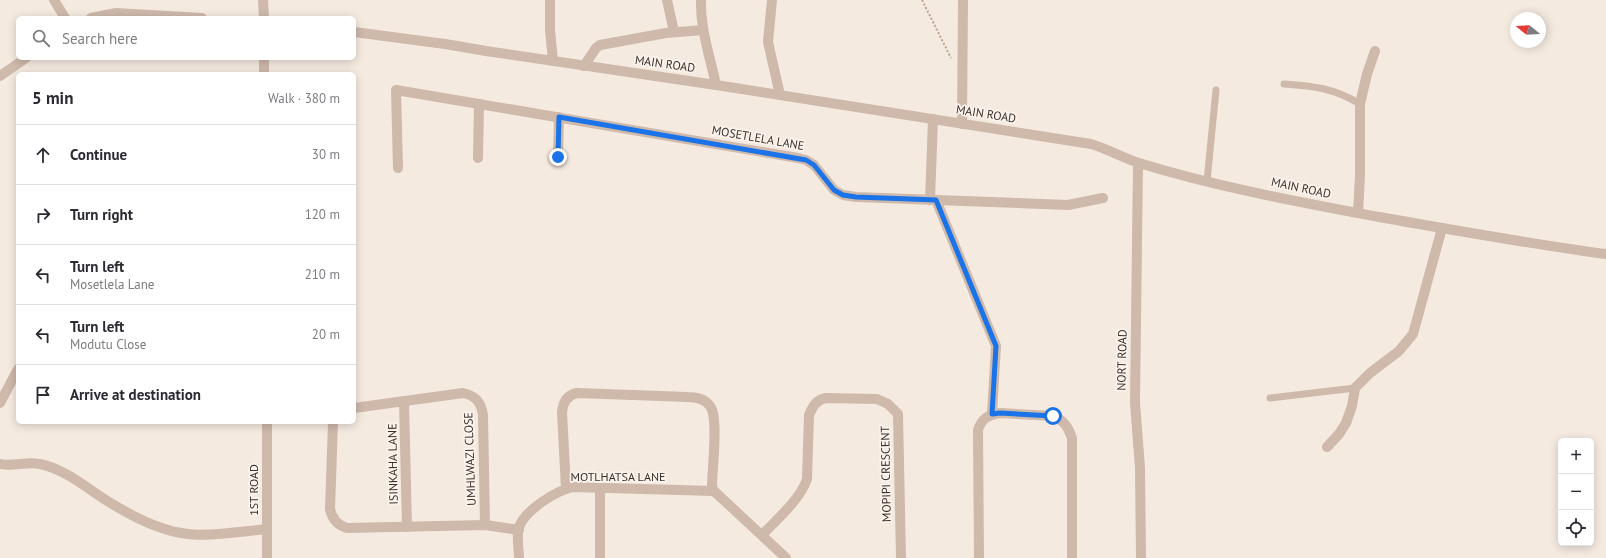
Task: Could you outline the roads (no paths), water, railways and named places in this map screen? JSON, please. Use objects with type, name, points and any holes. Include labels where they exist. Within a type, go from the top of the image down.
[{"type":"street","points":[[54,0],[64,16]]},
{"type":"street","points":[[263,0],[264,16]]},
{"type":"street","points":[[550,0],[550,30],[553,61]]},
{"type":"street","points":[[667,0],[674,32]]},
{"type":"street","points":[[701,0],[703,30],[710,54],[716,85]]},
{"type":"street","points":[[772,0],[768,42],[780,95]]},
{"type":"street","points":[[962,124],[963,0]]},
{"type":"street","points":[[101,16],[116,13],[168,16]]},
{"type":"street","points":[[584,66],[596,48],[600,45],[674,32],[703,30]]},
{"type":"street","name":"MAIN ROAD","points":[[356,32],[716,85],[1092,144],[1106,148],[1138,163],[1207,181],[1312,205],[1442,228],[1606,254]]},
{"type":"street","points":[[1358,213],[1360,175],[1360,104],[1367,74],[1375,51]]},
{"type":"street","points":[[0,76],[23,60]]},
{"type":"street","points":[[264,60],[264,72]]},
{"type":"street","name":"MOSETLELA LANE","points":[[398,168],[396,90],[806,160],[814,165],[834,190],[843,195],[856,197],[1068,205],[1103,198]]},
{"type":"street","points":[[478,158],[479,104]]},
{"type":"street","points":[[558,157],[559,117]]},
{"type":"street","points":[[933,119],[933,200],[996,346],[992,414]]},
{"type":"street","name":"NORT ROAD","points":[[1138,163],[1135,403],[1140,468],[1141,558]]},
{"type":"street","points":[[1327,447],[1346,423],[1352,406],[1355,388],[1370,373],[1398,351],[1413,334],[1442,228]]},
{"type":"street","points":[[0,403],[16,373]]},
{"type":"street","name":"UMHLWAZI CLOSE","points":[[356,408],[463,393],[475,398],[479,402],[483,415],[485,525]]},
{"type":"street","points":[[566,489],[562,412],[566,399],[570,396],[577,393],[693,397],[704,401],[711,406],[715,421],[712,486],[714,491],[786,558]]},
{"type":"street","name":"MOPIPI CRESCENT","points":[[762,535],[800,494],[805,486],[807,479],[809,415],[813,406],[819,399],[826,398],[877,399],[888,404],[898,414],[901,558]]},
{"type":"street","name":"ISINKAHA LANE","points":[[404,401],[407,527]]},
{"type":"street","points":[[980,558],[977,438],[981,422],[992,414],[1000,413],[1053,416],[1058,418],[1068,427],[1072,438],[1072,558]]},
{"type":"street","name":"1ST ROAD","points":[[267,424],[267,558]]},
{"type":"street","points":[[333,424],[330,509],[333,519],[342,526],[347,528],[485,525],[519,530],[519,558]]},
{"type":"street","points":[[0,464],[8,466],[39,464],[58,471],[115,506],[168,531],[190,535],[267,528]]},
{"type":"street","name":"MOTLHATSA LANE","points":[[519,530],[523,521],[537,506],[566,489],[573,487],[714,491]]},
{"type":"street","points":[[600,488],[600,558]]},
{"type":"lane","points":[[1284,84],[1313,86],[1345,94],[1360,104]]},
{"type":"lane","points":[[1207,181],[1216,90]]},
{"type":"lane","points":[[1270,398],[1355,388]]}]
